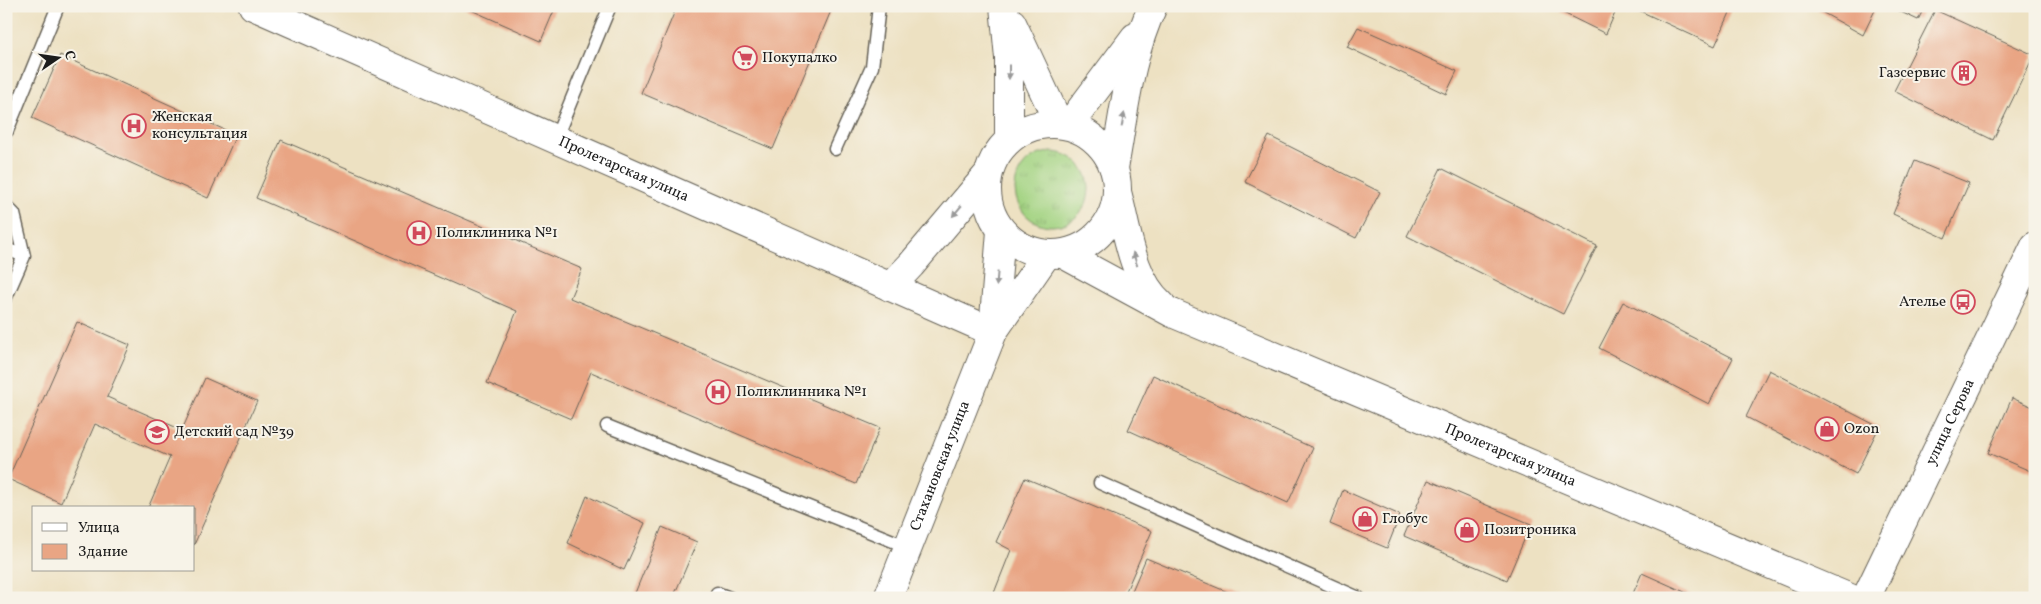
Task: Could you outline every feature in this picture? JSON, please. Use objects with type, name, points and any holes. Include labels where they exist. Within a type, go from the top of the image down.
[{"type":"street","name":"Пролетарская улица","points":[[254,6],[993,332]]},
{"type":"street","points":[[1004,6],[1064,124]]},
{"type":"street","points":[[1004,6],[1009,58],[1010,138]]},
{"type":"street","points":[[1064,124],[1148,16]]},
{"type":"street","points":[[988,174],[987,198],[992,215],[1001,231],[1015,243],[1031,251],[1055,254],[1078,249],[1094,239],[1106,226],[1114,210],[1115,180],[1136,51],[1148,16]]},
{"type":"street","points":[[890,287],[988,174],[998,152],[1010,138],[1024,129],[1041,124],[1064,124],[1088,134],[1104,149],[1115,180]]},
{"type":"street","name":"Пролетарская улица","points":[[1115,180],[1134,258],[1144,281],[1156,299],[1172,313]]},
{"type":"street","name":"Стахановская улица","points":[[993,332],[1001,231]]},
{"type":"street","name":"улица Серова","points":[[1866,598],[2035,246]]},
{"type":"street","name":"Пролетарская улица","points":[[1055,254],[1172,313],[1850,598]]},
{"type":"street","name":"Стахановская улица","points":[[888,598],[993,332],[1055,254]]},
{"type":"lane","points":[[7,131],[58,6]]},
{"type":"lane","points":[[555,140],[610,6]]},
{"type":"lane","points":[[835,149],[872,67],[880,6]]},
{"type":"lane","points":[[6,206],[14,214],[24,256],[6,297]]},
{"type":"lane","points":[[6,249],[24,256]]},
{"type":"lane","points":[[607,426],[908,547]]},
{"type":"lane","points":[[1100,483],[1359,598]]},
{"type":"lane","points":[[717,593],[730,598]]},
{"type":"green space","points":[[1052,152],[1073,158],[1083,168],[1089,189],[1083,210],[1073,220],[1052,226],[1031,220],[1021,210],[1015,189],[1021,168],[1031,158]]},
{"type":"building","points":[[462,6],[556,6],[541,41]]},
{"type":"building","points":[[677,6],[833,6],[773,149],[641,93]]},
{"type":"building","points":[[1549,6],[1618,6],[1606,34]]},
{"type":"building","points":[[1640,6],[1733,6],[1715,46],[1638,10]]},
{"type":"building","points":[[1820,6],[1877,6],[1863,35],[1818,10]]},
{"type":"building","points":[[1888,6],[1925,6],[1918,20]]},
{"type":"building","name":"Газсервис","points":[[1935,10],[2034,55],[1993,140],[1894,91]]},
{"type":"building","points":[[1358,27],[1457,71],[1446,94],[1347,47]]},
{"type":"building","points":[[60,55],[236,135],[208,198],[32,118]]},
{"type":"building","points":[[1269,136],[1380,192],[1356,238],[1245,182]]},
{"type":"building","points":[[281,140],[582,269],[570,298],[880,428],[856,484],[591,372],[571,419],[487,383],[517,311],[256,198]]},
{"type":"building","points":[[1915,161],[1969,183],[1945,238],[1893,214]]},
{"type":"building","points":[[1441,168],[1597,246],[1563,314],[1407,236]]},
{"type":"building","points":[[1623,302],[1733,358],[1709,404],[1599,348]]},
{"type":"building","points":[[77,322],[130,345],[107,397],[182,430],[205,378],[257,401],[195,543],[195,506],[149,506],[170,457],[95,424],[61,503],[8,479]]},
{"type":"building","points":[[1769,370],[1879,427],[1856,474],[1746,417]]},
{"type":"building","points":[[1153,375],[1313,448],[1288,503],[1128,430]]},
{"type":"building","points":[[2012,398],[2035,408],[2035,473],[1988,453]]},
{"type":"building","points":[[1025,478],[1152,531],[1123,598],[992,598],[1011,550],[996,542]]},
{"type":"building","points":[[1428,480],[1531,524],[1507,580],[1404,536]]},
{"type":"building","points":[[1343,490],[1400,515],[1387,548],[1330,524]]},
{"type":"building","points":[[587,496],[645,523],[624,570],[568,543]]},
{"type":"building","points":[[662,527],[697,542],[673,598],[633,598]]},
{"type":"building","points":[[1146,558],[1242,598],[1129,598]]},
{"type":"building","points":[[1642,573],[1698,598],[1631,598]]},
{"type":"place","name":"Покупалко","points":[[745,58]]},
{"type":"place","name":"Газсервис","points":[[1964,73]]},
{"type":"place","name":"Женская консультация","points":[[134,126]]},
{"type":"place","name":"Поликлиника №1","points":[[419,233]]},
{"type":"place","name":"Ателье","points":[[1963,302]]},
{"type":"place","name":"Поликлинника №1","points":[[718,392]]},
{"type":"place","name":"Ozon","points":[[1827,429]]},
{"type":"place","name":"Детский сад №39","points":[[157,432]]},
{"type":"place","name":"Глобус","points":[[1365,519]]},
{"type":"place","name":"Позитроника","points":[[1467,530]]}]
